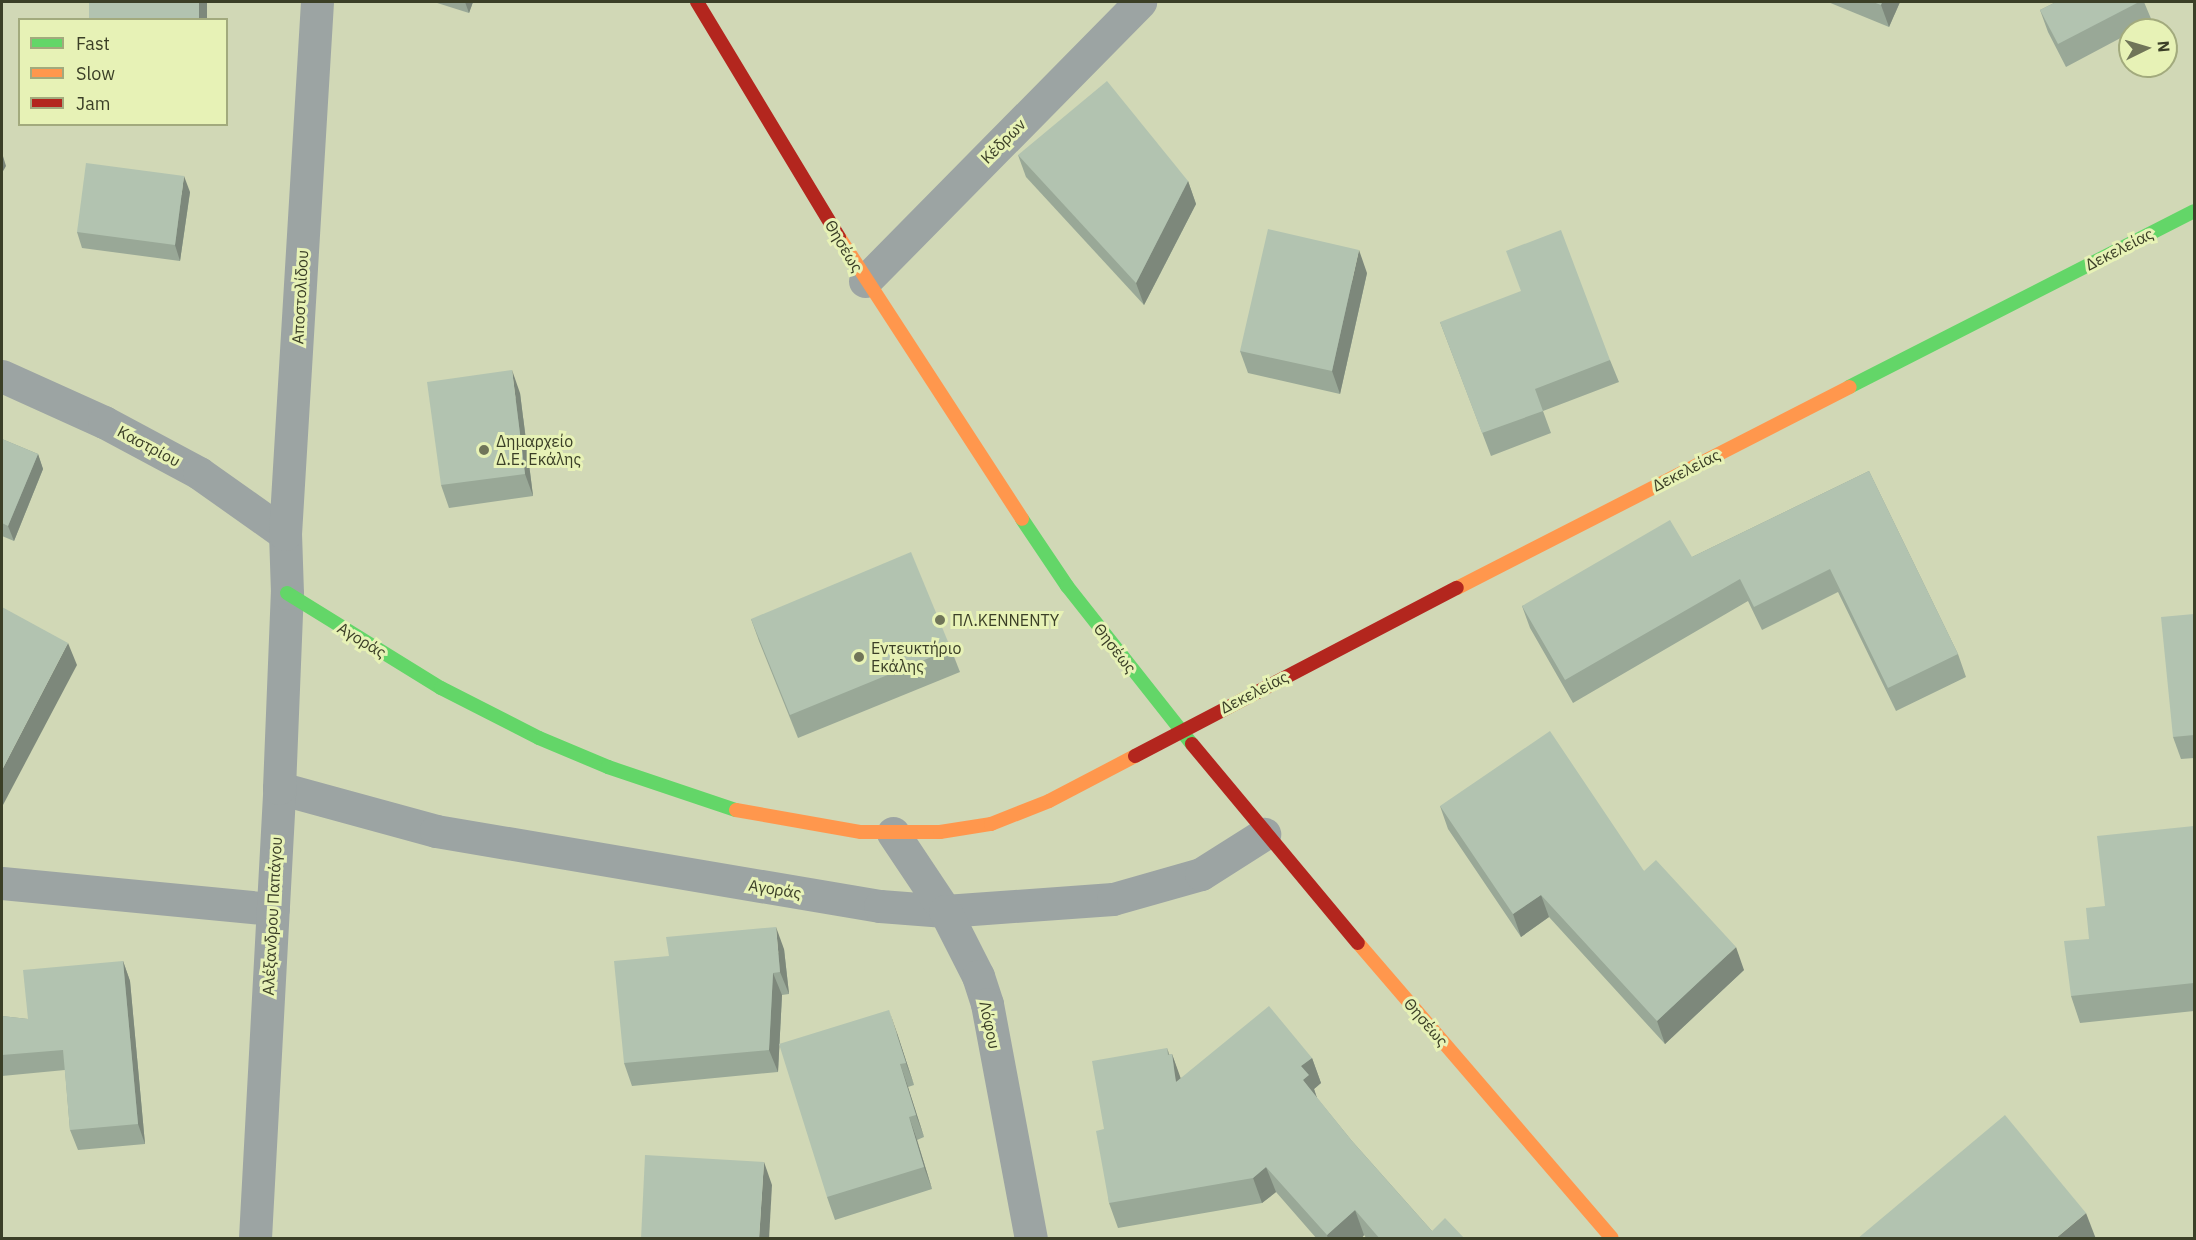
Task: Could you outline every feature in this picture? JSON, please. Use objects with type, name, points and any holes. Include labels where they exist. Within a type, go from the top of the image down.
[{"type":"street","name":"Αποστολίδου","points":[[287,593],[285,534],[317,2]]},
{"type":"street","name":"Θησέως","points":[[697,2],[865,281],[1067,586],[1179,731],[1264,834],[1612,1239]]},
{"type":"street","name":"Κέδρων","points":[[865,281],[1140,2]]},
{"type":"street","name":"Δεκελείας","points":[[1179,731],[2194,211]]},
{"type":"street","name":"Καστρίου","points":[[2,376],[104,422],[200,472],[285,534]]},
{"type":"street","name":"Αγοράς","points":[[287,593],[486,712],[608,767],[747,814],[832,829],[893,833],[960,830],[1018,816],[1179,731]]},
{"type":"street","name":"Αλέξανδρου Παπάγου","points":[[255,1239],[287,593]]},
{"type":"street","name":"Αγοράς","points":[[279,788],[436,831],[880,906],[945,911],[1113,899],[1201,874],[1264,834]]},
{"type":"street","name":"Λόφου","points":[[893,833],[945,911],[967,949],[987,1004],[1031,1239]]},
{"type":"street","points":[[2,883],[273,909]]},
{"type":"building","points":[[89,2],[199,2],[199,18],[89,18]]},
{"type":"building","points":[[2056,2],[2139,2],[2058,44],[2040,10]]},
{"type":"building","points":[[1107,81],[1188,181],[1136,283],[1018,155]]},
{"type":"building","points":[[86,163],[184,176],[175,245],[77,232]]},
{"type":"building","points":[[1268,229],[1359,250],[1332,371],[1240,351]]},
{"type":"building","points":[[1561,230],[1610,360],[1535,389],[1543,411],[1482,433],[1440,322],[1521,291],[1506,251]]},
{"type":"building","name":"Δημαρχείο Δ.Ε. Εκάλης","points":[[512,370],[525,474],[441,485],[427,382]]},
{"type":"building","points":[[2,439],[38,454],[8,526],[2,523]]},
{"type":"building","points":[[1869,471],[1958,654],[1888,688],[1830,569],[1754,607],[1740,579],[1565,680],[1522,606],[1670,520],[1692,557]]},
{"type":"building","name":"Εντευκτήριο Εκάλης","points":[[911,552],[951,649],[790,715],[751,619]]},
{"type":"building","points":[[2,607],[68,643],[2,770]]},
{"type":"building","points":[[2194,614],[2194,735],[2173,737],[2161,617]]},
{"type":"building","points":[[1550,731],[1644,871],[1656,860],[1736,947],[1657,1021],[1541,895],[1513,914],[1440,806]]},
{"type":"building","points":[[2194,826],[2194,983],[2071,996],[2064,941],[2089,939],[2086,908],[2105,906],[2097,836]]},
{"type":"building","points":[[776,927],[780,972],[773,973],[769,1050],[624,1063],[614,961],[669,956],[666,937]]},
{"type":"building","points":[[123,961],[138,1124],[70,1130],[63,1050],[2,1055],[2,1016],[28,1019],[23,970]]},
{"type":"building","points":[[1269,1006],[1312,1058],[1301,1066],[1309,1075],[1303,1080],[1352,1141],[1432,1231],[1445,1218],[1465,1239],[1380,1239],[1355,1210],[1327,1235],[1266,1167],[1253,1178],[1109,1203],[1096,1131],[1104,1129],[1092,1061],[1167,1048],[1168,1055],[1172,1054],[1176,1082]]},
{"type":"building","points":[[889,1010],[906,1063],[900,1064],[916,1115],[909,1117],[924,1167],[827,1197],[779,1044]]},
{"type":"building","points":[[2005,1115],[2086,1213],[2055,1239],[1857,1239]]},
{"type":"building","points":[[645,1155],[764,1162],[759,1239],[641,1239]]},
{"type":"traffic: fast","points":[[1849,387],[2194,211]]},
{"type":"traffic: fast","points":[[1022,519],[1067,586],[1192,744]]},
{"type":"traffic: fast","points":[[287,593],[441,688],[539,738],[608,767],[736,810]]},
{"type":"traffic: slow","points":[[839,237],[1022,519]]},
{"type":"traffic: slow","points":[[1457,588],[1849,387]]},
{"type":"traffic: slow","points":[[736,810],[861,832],[940,832],[991,824],[1049,801],[1135,756]]},
{"type":"traffic: slow","points":[[1358,943],[1612,1238]]},
{"type":"traffic: jam","points":[[697,2],[839,237]]},
{"type":"traffic: jam","points":[[1135,756],[1457,588]]},
{"type":"traffic: jam","points":[[1192,744],[1358,943]]},
{"type":"place","name":"Δημαρχείο Δ.Ε. Εκάλης","points":[[484,450]]},
{"type":"place","name":"ΠΛ.ΚΕΝΝΕΝΤΥ","points":[[940,620]]},
{"type":"place","name":"Εντευκτήριο Εκάλης","points":[[859,657]]}]
